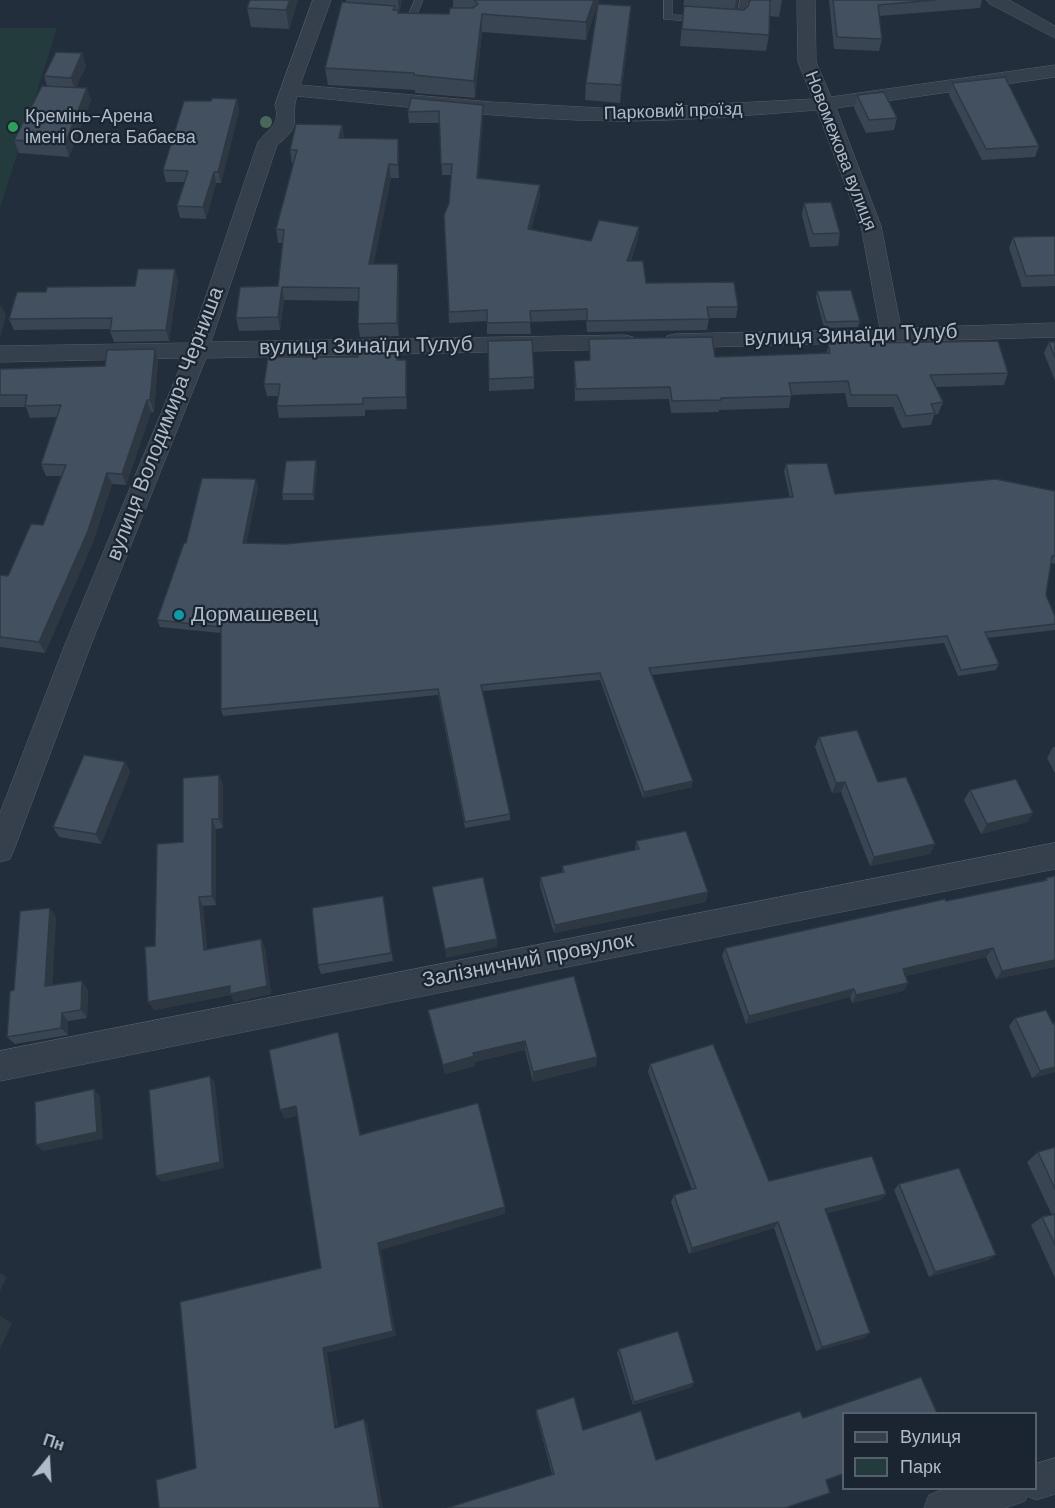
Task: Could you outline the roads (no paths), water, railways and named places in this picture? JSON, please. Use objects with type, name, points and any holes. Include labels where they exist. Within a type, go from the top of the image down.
[{"type":"street","name":"вулиця Володимира Черниша","points":[[0,850],[77,647],[198,350],[268,142],[278,136],[285,125],[288,115],[285,105],[322,0]]},
{"type":"street","name":"Новомежова вулиця","points":[[806,0],[807,62],[848,161],[871,226],[892,336]]},
{"type":"street","points":[[996,0],[1055,33]]},
{"type":"street","name":"Парковий проїзд","points":[[290,90],[491,108],[618,115],[729,111],[824,104],[1055,71]]},
{"type":"street","name":"вулиця Зинаїди Тулуб","points":[[0,354],[892,336],[1055,330]]},
{"type":"street","name":"Залізничний провулок","points":[[0,1066],[1055,856]]},
{"type":"street","points":[[1037,1481],[1055,1476]]},
{"type":"street","points":[[942,1508],[1005,1490]]},
{"type":"lane","points":[[400,18],[416,19],[419,0]]},
{"type":"lane","points":[[668,0],[667,17],[709,20]]},
{"type":"lane","points":[[730,21],[740,22],[744,0]]},
{"type":"place","name":"Кремінь-Арена імені Олега Бабаєва","points":[[13,127]]},
{"type":"place","name":"Дормашевец","points":[[179,615]]}]
